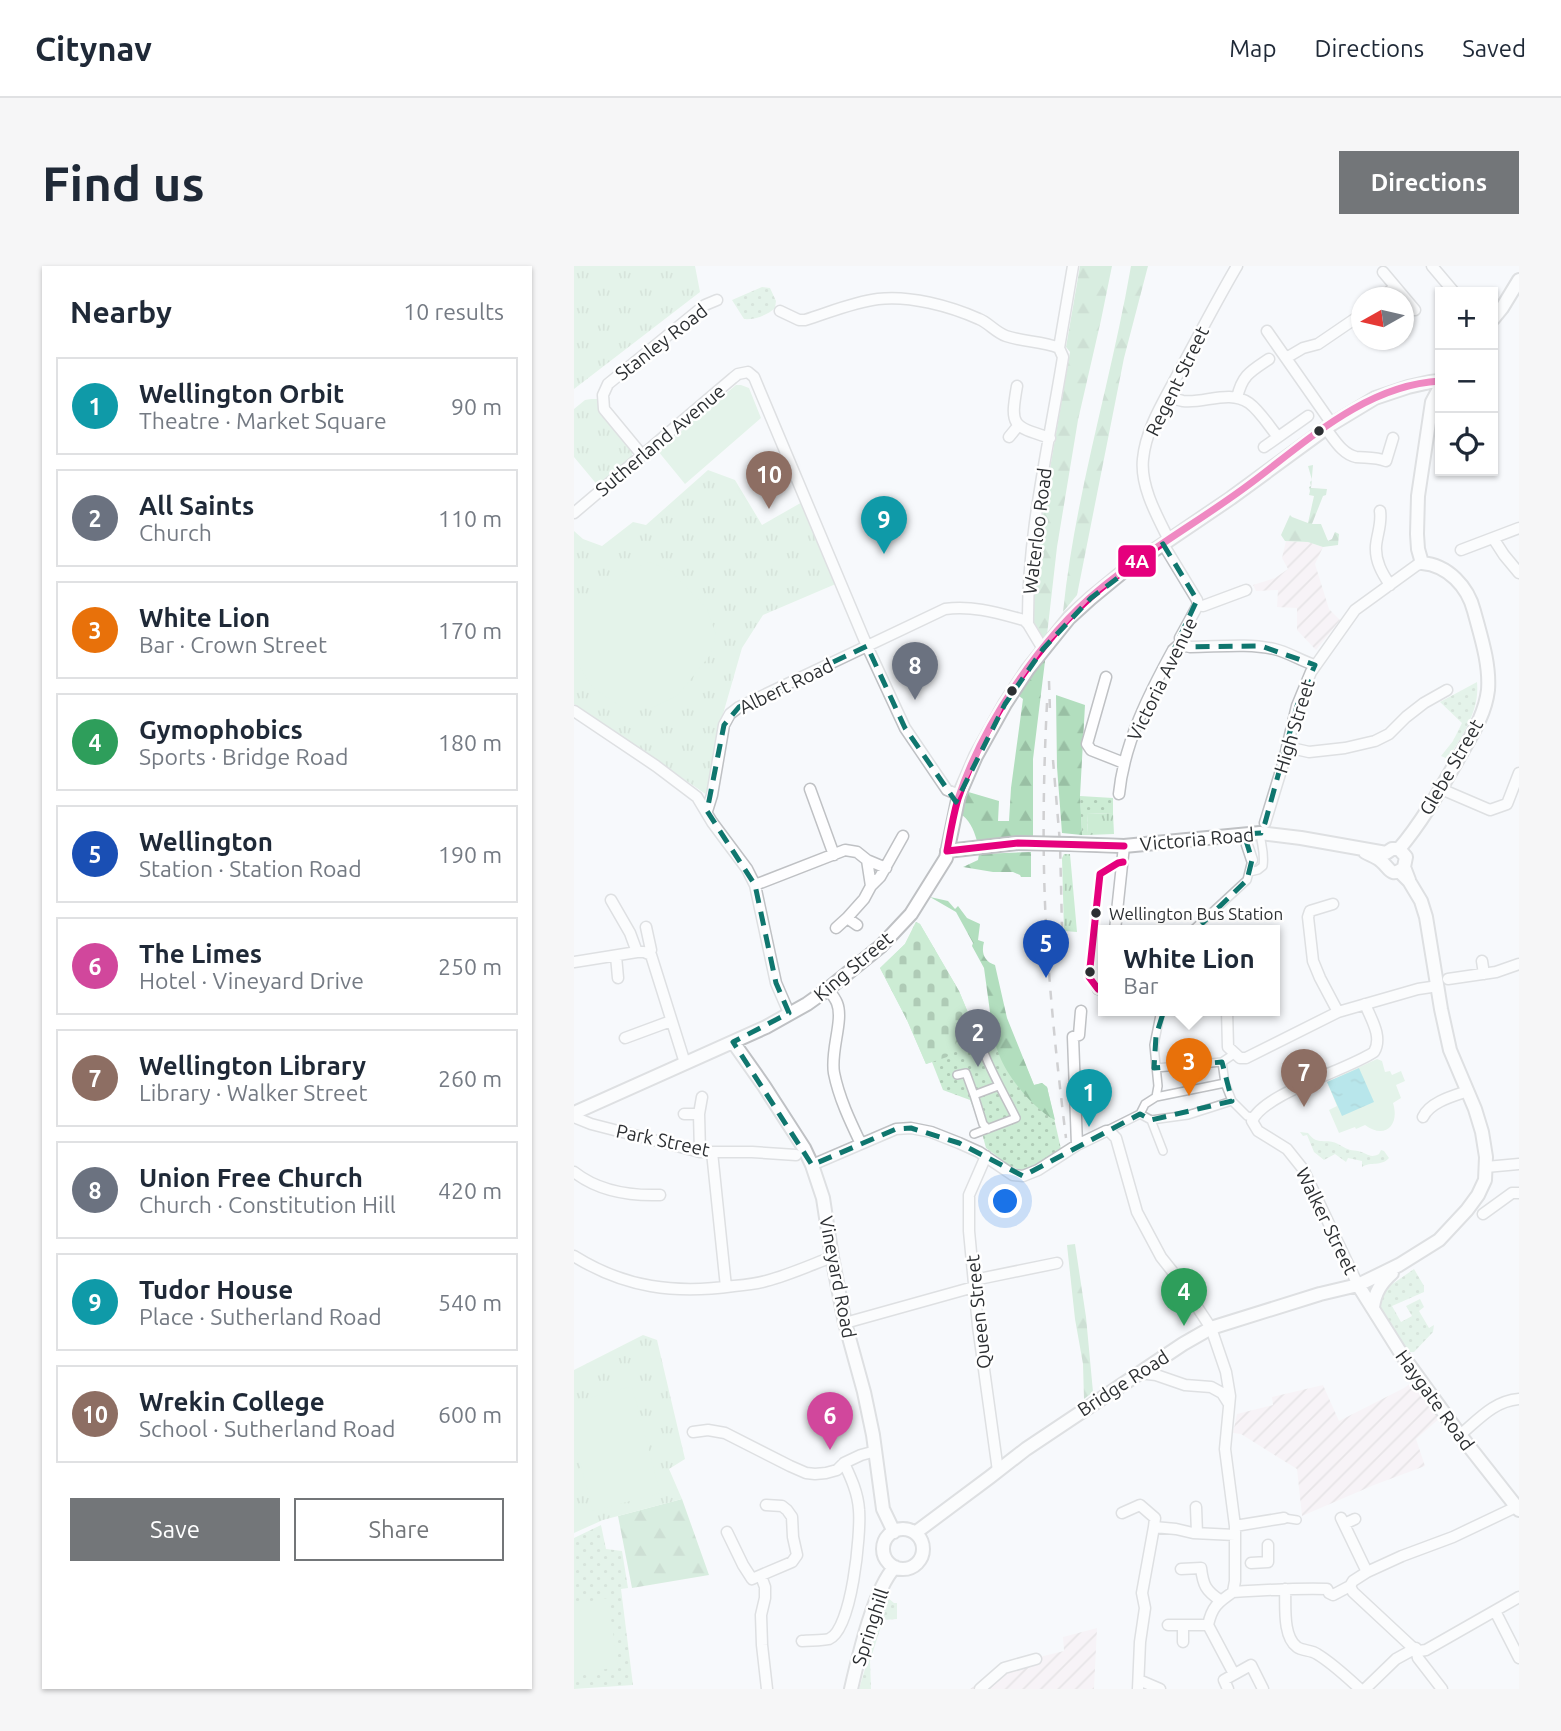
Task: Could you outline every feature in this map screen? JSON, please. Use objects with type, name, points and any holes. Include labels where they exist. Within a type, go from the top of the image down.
[{"type":"street","name":"Waterloo Road","points":[[1028,624],[1029,573],[1040,487],[1063,357],[1059,348],[1073,266]]},
{"type":"street","name":"Regent Street","points":[[1166,542],[1143,468],[1150,430],[1237,266]]},
{"type":"street","points":[[1432,266],[1450,287]]},
{"type":"street","points":[[1383,272],[1395,287]]},
{"type":"street","points":[[1498,313],[1519,279]]},
{"type":"street","points":[[779,311],[805,320],[876,299],[896,298],[938,305],[986,322],[1003,335],[1059,348]]},
{"type":"street","name":"Stanley Road","points":[[642,455],[604,409],[603,395],[608,384],[705,305],[717,300]]},
{"type":"street","points":[[1286,358],[1305,347],[1318,344],[1351,322]]},
{"type":"street","points":[[1267,331],[1343,450],[1353,456],[1386,461],[1392,438]]},
{"type":"street","points":[[1237,398],[1246,376],[1269,359]]},
{"type":"street","name":"Sutherland Avenue","points":[[574,513],[738,374],[748,372],[754,377],[867,646]]},
{"type":"street","name":"King Street","points":[[574,1115],[733,1042],[789,1013],[828,989],[881,946],[911,914],[946,858],[959,795],[976,756],[1005,704],[1043,649],[1078,609],[1125,570],[1231,498],[1329,426],[1375,398],[1435,382]]},
{"type":"street","points":[[1017,386],[1013,415],[1018,426],[1050,438]]},
{"type":"street","points":[[1167,395],[1185,401],[1237,398],[1252,405],[1278,437]]},
{"type":"street","points":[[1422,563],[1417,534],[1418,496],[1435,398]]},
{"type":"street","points":[[1264,447],[1308,416]]},
{"type":"street","points":[[1009,437],[1018,426]]},
{"type":"street","points":[[1380,511],[1376,554],[1381,572],[1390,585]]},
{"type":"street","points":[[1461,550],[1519,528]]},
{"type":"street","points":[[1493,538],[1519,573]]},
{"type":"street","name":"Victoria Avenue","points":[[1119,794],[1124,763],[1148,699],[1174,650],[1181,643],[1180,638],[1198,605],[1166,542]]},
{"type":"street","name":"High Street","points":[[1257,830],[1287,747],[1297,706],[1315,665],[1355,610],[1422,563]]},
{"type":"street","name":"Glebe Street","points":[[1396,859],[1477,726],[1485,707],[1488,673],[1473,604],[1459,581],[1446,571],[1422,563]]},
{"type":"street","name":"Victoria Avenue","points":[[1198,605],[1203,606],[1246,590]]},
{"type":"street","points":[[959,795],[947,790],[905,728],[867,646],[945,608],[972,607],[1022,620],[1028,624],[1043,649]]},
{"type":"street","points":[[1181,643],[1190,647],[1261,646],[1315,665]]},
{"type":"street","name":"Albert Road","points":[[707,811],[724,725],[730,713],[867,646]]},
{"type":"street","points":[[1106,677],[1087,744],[1091,750],[1124,763]]},
{"type":"street","points":[[1287,747],[1309,752],[1375,741],[1389,734],[1424,703],[1447,690]]},
{"type":"street","points":[[574,711],[680,784],[697,797],[707,811],[755,885],[776,983],[789,1013]]},
{"type":"street","points":[[1441,789],[1490,810],[1507,804],[1519,773]]},
{"type":"street","points":[[810,789],[834,855]]},
{"type":"street","points":[[1197,925],[1247,880],[1252,860],[1247,845],[1257,830]]},
{"type":"street","points":[[1250,872],[1263,866],[1264,847],[1257,830]]},
{"type":"street","name":"Victoria Road","points":[[947,851],[1018,843],[1124,846],[1257,830],[1374,849],[1396,859]]},
{"type":"street","points":[[857,925],[841,924],[880,877],[903,836]]},
{"type":"street","points":[[1116,925],[1124,846]]},
{"type":"street","points":[[755,885],[850,850],[886,868]]},
{"type":"street","points":[[1373,1307],[1381,1283],[1399,1265],[1439,1240],[1457,1223],[1478,1195],[1485,1180],[1486,1167],[1482,1132],[1450,1050],[1441,982],[1426,917],[1421,901],[1396,859]]},
{"type":"street","points":[[867,860],[871,886]]},
{"type":"street","points":[[611,900],[630,933],[636,952]]},
{"type":"street","points":[[1334,904],[1310,911],[1308,917],[1313,961],[1338,1012]]},
{"type":"street","points":[[646,927],[651,950],[648,953]]},
{"type":"street","points":[[574,962],[636,952],[648,953],[653,957],[685,1063]]},
{"type":"street","points":[[615,973],[616,956]]},
{"type":"street","points":[[1482,961],[1484,974]]},
{"type":"street","points":[[1227,1016],[1228,1047],[1240,1058],[1246,1058],[1338,1012],[1441,982],[1506,970],[1519,964]]},
{"type":"street","points":[[828,989],[837,1002],[839,1013],[833,1050],[834,1070],[843,1105],[861,1144]]},
{"type":"street","points":[[1222,1062],[1225,1083],[1232,1101],[1247,1116],[1253,1117],[1281,1097],[1374,1052],[1378,1039],[1365,1004]]},
{"type":"street","points":[[1075,1147],[1073,1037],[1079,1035],[1081,1011]]},
{"type":"street","points":[[1156,1097],[1158,1086],[1154,1045],[1160,1016]]},
{"type":"street","points":[[974,1020],[977,1035],[998,1086],[1016,1118],[974,1134]]},
{"type":"street","points":[[625,1038],[671,1021]]},
{"type":"street","name":"Vineyard Road","points":[[733,1042],[764,1086],[806,1159],[823,1199],[845,1323],[864,1392],[876,1451],[883,1509],[894,1532]]},
{"type":"street","points":[[1156,1068],[1222,1062],[1234,1054]]},
{"type":"street","points":[[957,1075],[966,1073],[983,1124],[988,1129]]},
{"type":"street","points":[[806,1159],[861,1144],[896,1129],[911,1128],[942,1135],[986,1156],[1013,1175],[1019,1176],[1034,1172],[1075,1147],[1140,1114],[1145,1104],[1156,1097],[1225,1083]]},
{"type":"street","points":[[974,1095],[998,1086]]},
{"type":"street","points":[[1423,1117],[1438,1103],[1468,1091]]},
{"type":"street","points":[[700,1152],[699,1114],[702,1097]]},
{"type":"street","points":[[1140,1114],[1151,1120],[1188,1115],[1232,1101]]},
{"type":"street","points":[[684,1114],[699,1114]]},
{"type":"street","name":"Park Street","points":[[574,1115],[591,1124],[700,1152],[806,1159]]},
{"type":"street","name":"Walker Street","points":[[1253,1117],[1256,1129],[1287,1149],[1303,1169],[1358,1285]]},
{"type":"street","points":[[1151,1120],[1163,1151]]},
{"type":"street","points":[[1106,1131],[1116,1138],[1142,1223],[1161,1257],[1180,1280],[1211,1328],[1226,1372],[1230,1396],[1225,1437],[1226,1467],[1242,1563],[1233,1592]]},
{"type":"street","points":[[712,1152],[726,1287]]},
{"type":"street","name":"Queen Street","points":[[986,1156],[969,1195],[969,1231],[978,1326],[998,1471]]},
{"type":"street","points":[[1486,1167],[1519,1164]]},
{"type":"street","points":[[574,1172],[614,1191],[643,1196],[660,1195]]},
{"type":"street","points":[[1483,1214],[1512,1193],[1519,1193]]},
{"type":"street","points":[[574,1256],[588,1265],[629,1282],[655,1287],[706,1290],[765,1282],[832,1258]]},
{"type":"street","points":[[845,1323],[974,1284],[1057,1263]]},
{"type":"street","name":"Bridge Road","points":[[915,1534],[1026,1449],[1119,1385],[1211,1328],[1358,1285],[1399,1265]]},
{"type":"street","name":"Haygate Road","points":[[1358,1285],[1402,1355],[1517,1509]]},
{"type":"street","points":[[1211,1387],[1218,1383],[1226,1372]]},
{"type":"street","points":[[1139,1373],[1156,1375],[1185,1385],[1211,1387],[1222,1393],[1229,1405]]},
{"type":"street","points":[[1460,1434],[1497,1404],[1519,1399]]},
{"type":"street","points":[[693,1433],[708,1430],[725,1433],[806,1473],[826,1474],[837,1470],[844,1463],[876,1451]]},
{"type":"street","points":[[802,1641],[830,1639],[839,1630],[848,1605],[860,1530],[856,1493],[844,1463]]},
{"type":"street","points":[[1122,1513],[1144,1502],[1155,1518],[1142,1593],[1145,1608],[1138,1684],[1160,1689]]},
{"type":"street","points":[[727,1532],[752,1579],[792,1562],[797,1555],[792,1517],[782,1506],[766,1505]]},
{"type":"street","points":[[1195,1533],[1196,1507]]},
{"type":"street","points":[[1234,1674],[1208,1625],[1211,1612],[1220,1600],[1233,1592],[1327,1589],[1333,1595],[1350,1587],[1353,1581],[1367,1572],[1517,1509]]},
{"type":"street","points":[[1154,1527],[1195,1533],[1236,1531],[1258,1524],[1269,1515],[1297,1520]]},
{"type":"street","points":[[1355,1519],[1343,1521],[1367,1572]]},
{"type":"street","points":[[905,1530],[915,1534],[922,1544],[922,1556],[907,1569],[895,1567],[886,1559],[884,1546],[889,1535],[894,1532],[905,1530]]},
{"type":"street","points":[[1242,1563],[1268,1562],[1268,1545]]},
{"type":"street","name":"Springhill","points":[[851,1689],[878,1596],[889,1573],[895,1567]]},
{"type":"street","points":[[1181,1569],[1201,1568],[1205,1587],[1220,1600]]},
{"type":"street","points":[[761,1576],[765,1587],[761,1615],[767,1689]]},
{"type":"street","points":[[1350,1587],[1418,1650]]},
{"type":"street","points":[[1286,1589],[1286,1625],[1289,1636],[1297,1647],[1316,1652],[1360,1689]]},
{"type":"street","points":[[1365,1689],[1396,1659],[1418,1650],[1426,1650],[1519,1597]]},
{"type":"street","points":[[1495,1611],[1519,1658]]},
{"type":"street","points":[[1168,1625],[1208,1625]]},
{"type":"street","points":[[1182,1642],[1183,1625]]},
{"type":"street","points":[[1418,1650],[1418,1658],[1442,1689]]},
{"type":"street","points":[[980,1689],[1004,1668],[1037,1659]]},
{"type":"street","points":[[1228,1689],[1224,1680],[1251,1665],[1263,1689]]},
{"type":"highlighted area","points":[[1163,544],[1197,600],[1175,647],[1261,646],[1315,665],[1297,706],[1261,833],[1244,834],[1252,860],[1247,880],[1186,939],[1156,1036],[1154,1068],[1222,1062],[1232,1101],[1151,1120],[1140,1114],[1023,1176],[959,1143],[911,1128],[896,1129],[812,1165],[733,1042],[789,1013],[776,983],[755,885],[707,811],[724,725],[739,707],[867,646],[905,728],[956,802],[1005,704],[1043,649],[1091,598]]},
{"type":"shaded area","points":[[1286,541],[1308,542],[1323,547],[1315,564],[1329,609],[1340,620],[1316,650],[1297,630],[1297,608],[1277,607],[1278,590],[1256,591],[1253,585],[1275,578],[1288,569],[1282,558]]},
{"type":"shaded area","points":[[1415,1380],[1441,1417],[1416,1439],[1425,1466],[1302,1516],[1297,1469],[1241,1434],[1233,1433],[1237,1414],[1273,1405],[1272,1397],[1323,1385],[1339,1421]]},
{"type":"shaded area","points":[[1097,1628],[1094,1689],[970,1689],[1019,1662],[1064,1651],[1063,1637]]},
{"type":"green space","points":[[574,266],[695,266],[700,292],[574,389]]},
{"type":"green space","points":[[1080,266],[1112,266],[1078,420],[1057,547],[1047,635],[1042,638],[1032,621],[1032,573],[1070,352],[1066,347]]},
{"type":"green space","points":[[1131,266],[1148,266],[1124,358],[1077,595],[1063,612],[1076,524]]},
{"type":"green space","points":[[762,287],[770,288],[776,301],[775,308],[761,316],[744,319],[732,300]]},
{"type":"green space","points":[[736,385],[749,388],[761,418],[685,484],[658,451]]},
{"type":"green space","points":[[599,399],[600,411],[632,450],[632,459],[599,487],[574,457],[574,409],[585,400]]},
{"type":"green space","points":[[1313,465],[1312,479],[1308,466]]},
{"type":"green space","points":[[708,470],[735,480],[762,525],[804,501],[838,583],[763,615],[742,648],[717,735],[707,795],[574,704],[574,531],[583,539],[602,546],[633,522],[646,525]]},
{"type":"green space","points":[[1312,480],[1311,488],[1327,489],[1312,524],[1321,524],[1328,541],[1335,532],[1339,534],[1338,545],[1323,547],[1308,542],[1285,541],[1281,535],[1290,515],[1308,523],[1314,496],[1309,495]]},
{"type":"green space","points":[[650,562],[672,572],[707,609],[716,635],[710,655],[677,696],[651,708],[623,708],[592,687],[574,657],[574,625],[589,601],[623,573]]},
{"type":"green space","points":[[1046,653],[1033,759],[1033,837],[977,841],[970,825],[958,812],[965,791],[999,801],[998,821],[1009,821],[1023,699],[1019,696]]},
{"type":"green space","points":[[1477,682],[1476,703],[1469,722],[1448,759],[1441,756],[1462,723],[1440,702]]},
{"type":"green space","points":[[1056,695],[1085,705],[1080,796],[1082,835],[1062,833],[1057,767]]},
{"type":"green space","points":[[1080,796],[1113,798],[1113,813],[1087,814],[1088,835],[1082,835]]},
{"type":"green space","points":[[1113,813],[1114,834],[1088,835],[1087,814]]},
{"type":"green space","points":[[1031,852],[1031,877],[1021,877],[1013,872],[963,867],[978,860],[979,854]]},
{"type":"green space","points":[[1064,854],[1070,854],[1077,932],[1064,931]]},
{"type":"green space","points":[[930,897],[948,901],[955,909],[958,906],[967,918],[980,924],[978,940],[984,942],[983,953],[986,959],[995,965],[1007,1018],[1034,1085],[1042,1083],[1047,1087],[1055,1120],[1031,1101],[1004,1066],[987,1020],[990,1012],[984,968],[956,912]]},
{"type":"green space","points":[[916,922],[920,924],[959,991],[971,1020],[980,1018],[1010,1028],[1034,1085],[1042,1083],[1047,1087],[1061,1149],[1031,1169],[1019,1170],[986,1148],[970,1100],[943,1090],[932,1062],[926,1064],[880,968],[905,944]]},
{"type":"green space","points":[[916,922],[920,924],[959,991],[971,1020],[947,1057],[926,1064],[880,968],[905,944]]},
{"type":"green space","points":[[1377,1059],[1382,1061],[1385,1072],[1390,1071],[1392,1075],[1401,1071],[1405,1081],[1396,1085],[1401,1098],[1393,1103],[1395,1111],[1392,1124],[1379,1131],[1365,1125],[1339,1133],[1329,1110],[1337,1106],[1327,1082]]},
{"type":"green space","points":[[1300,1132],[1308,1133],[1315,1140],[1334,1142],[1371,1156],[1379,1154],[1381,1150],[1389,1158],[1362,1167],[1362,1161],[1348,1158],[1346,1162],[1335,1154],[1324,1160],[1314,1152],[1307,1135],[1303,1136]]},
{"type":"green space","points":[[1075,1244],[1086,1317],[1093,1392],[1084,1399],[1083,1364],[1067,1245]]},
{"type":"green space","points":[[1414,1269],[1424,1286],[1424,1292],[1392,1306],[1401,1322],[1412,1316],[1406,1306],[1420,1299],[1424,1307],[1419,1311],[1429,1328],[1434,1325],[1433,1332],[1414,1352],[1408,1352],[1378,1308],[1379,1297]]},
{"type":"green space","points":[[643,1335],[657,1340],[685,1459],[669,1469],[682,1499],[603,1520],[574,1533],[574,1370]]},
{"type":"green space","points":[[632,1386],[660,1493],[593,1511],[574,1440],[574,1402]]},
{"type":"green space","points":[[682,1499],[709,1575],[632,1588],[618,1516]]},
{"type":"green space","points":[[601,1525],[606,1549],[622,1551],[628,1588],[621,1589],[633,1685],[574,1689],[574,1538]]},
{"type":"green space","points":[[608,1598],[618,1667],[576,1674],[574,1604]]},
{"type":"green space","points":[[888,1598],[897,1603],[897,1619],[883,1620],[870,1661],[871,1689],[859,1689],[880,1618]]},
{"type":"water","points":[[1359,1068],[1374,1102],[1342,1116],[1327,1082]]},
{"type":"railway","points":[[1049,681],[1050,711]]},
{"type":"railway","points":[[1047,703],[1045,913],[1066,1138]]},
{"type":"railway","points":[[1053,760],[1060,843],[1062,928]]},
{"type":"transit line","name":"4A","points":[[947,851],[958,799],[982,742],[1015,685],[1055,633],[1077,610],[1136,562],[1232,497],[1339,418],[1387,393],[1435,382]]},
{"type":"transit line","name":"4A","points":[[947,851],[1018,843],[1124,846]]},
{"type":"transit line","name":"4A","points":[[1098,989],[1089,977],[1100,874],[1123,862]]},
{"type":"place","name":"Wrekin College","points":[[769,509]]},
{"type":"place","name":"Tudor House","points":[[884,554]]},
{"type":"place","name":"Union Free Church","points":[[915,700]]},
{"type":"place","name":"Wellington Bus Station","points":[[1096,913]]},
{"type":"place","name":"Wellington","points":[[1046,978]]},
{"type":"place","name":"All Saints","points":[[978,1067]]},
{"type":"place","name":"White Lion","points":[[1189,1096]]},
{"type":"place","name":"Wellington Library","points":[[1304,1107]]},
{"type":"place","name":"Wellington Orbit","points":[[1089,1127]]},
{"type":"place","name":"Gymophobics","points":[[1184,1326]]},
{"type":"place","name":"The Limes","points":[[830,1450]]}]
